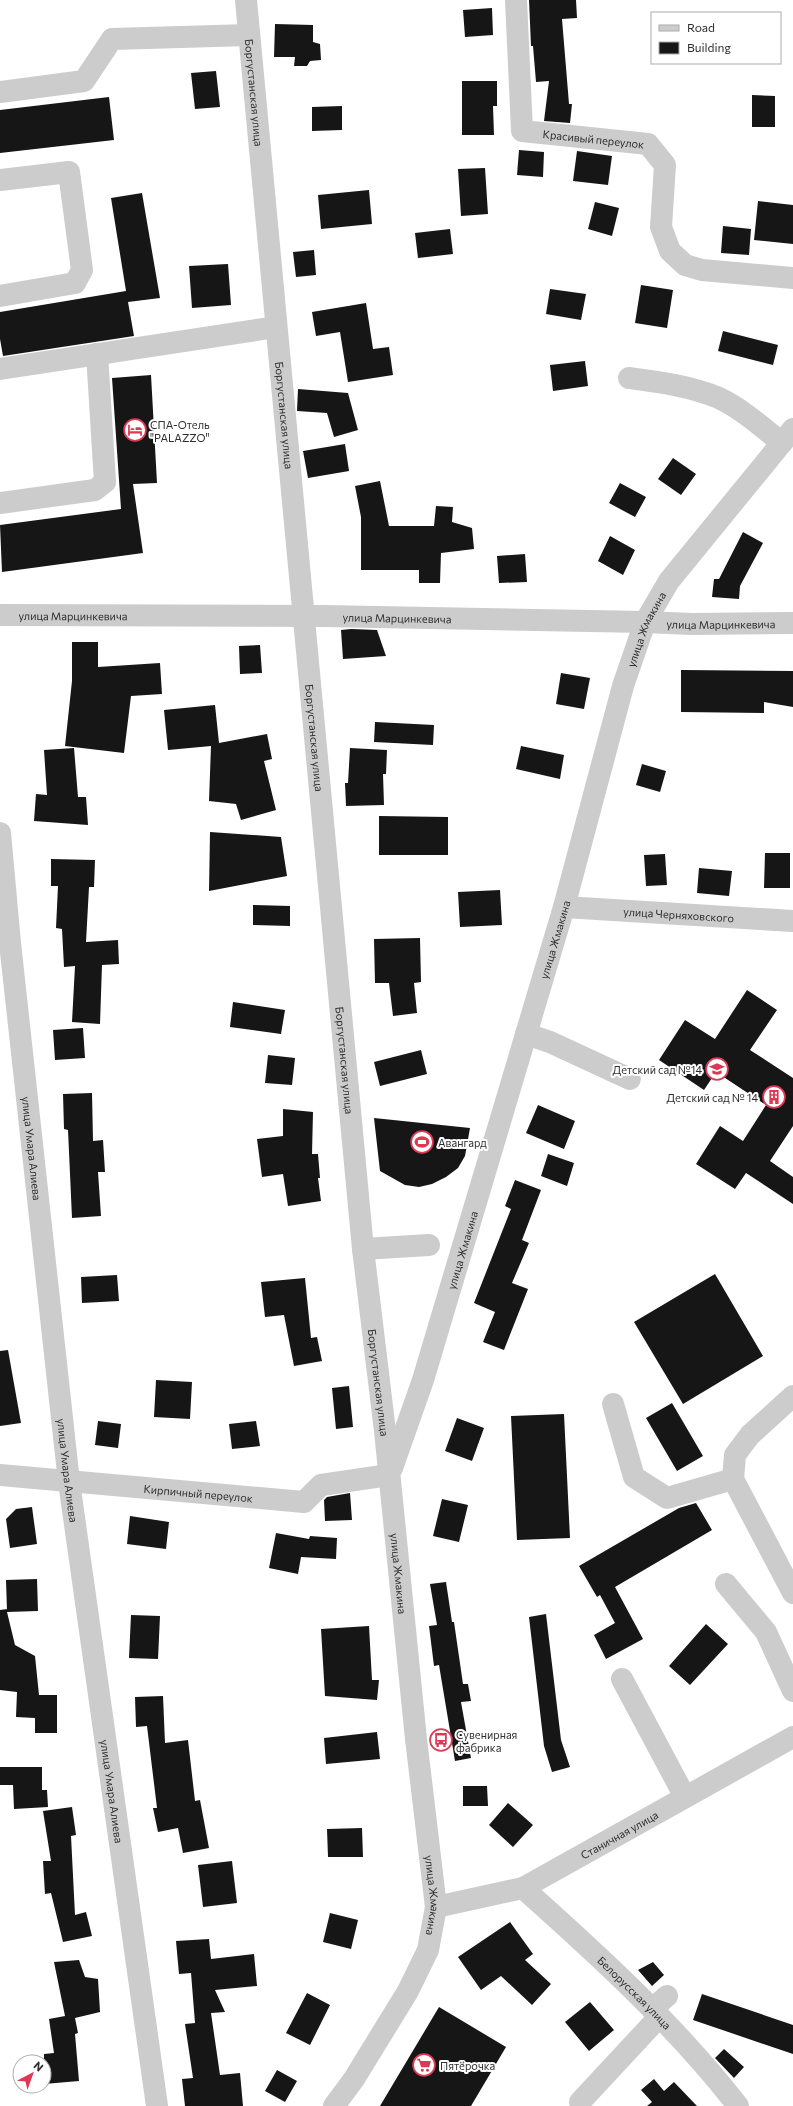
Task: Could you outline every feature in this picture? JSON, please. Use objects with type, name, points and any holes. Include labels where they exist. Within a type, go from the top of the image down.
[{"type":"street","name":"Боргустанская улица","points":[[246,0],[364,1249],[389,1476]]},
{"type":"street","name":"Красивый переулок","points":[[516,0],[522,131],[648,144],[665,165],[661,227],[670,250],[685,265],[702,270],[793,278]]},
{"type":"street","points":[[0,92],[84,81],[112,39],[249,35]]},
{"type":"street","points":[[0,180],[69,172],[82,270],[75,283],[0,296]]},
{"type":"street","points":[[0,368],[276,327]]},
{"type":"street","points":[[0,503],[96,490],[105,482],[97,354]]},
{"type":"street","points":[[629,378],[670,384],[719,398],[750,417],[787,436]]},
{"type":"street","name":"улица Жмакина","points":[[334,2106],[354,2079],[408,1991],[428,1950],[436,1907],[416,1740],[389,1476],[423,1380],[564,907],[623,686],[645,622],[669,581],[787,436]]},
{"type":"street","name":"улица Марцинкевича","points":[[0,615],[303,616],[692,624],[793,623]]},
{"type":"street","name":"улица Умара Алиева","points":[[0,832],[10,943],[69,1482],[157,2106]]},
{"type":"street","name":"улица Черняховского","points":[[564,907],[793,921]]},
{"type":"street","points":[[526,1034],[550,1042],[630,1079]]},
{"type":"street","points":[[364,1249],[429,1245]]},
{"type":"street","points":[[793,1396],[750,1435],[729,1449],[733,1479],[793,1593]]},
{"type":"street","points":[[613,1404],[634,1477],[667,1498],[733,1479]]},
{"type":"street","name":"Кирпичный переулок","points":[[0,1475],[304,1502],[321,1485],[389,1476]]},
{"type":"street","points":[[726,1584],[766,1632],[793,1691]]},
{"type":"street","points":[[622,1679],[685,1797]]},
{"type":"street","name":"Станичная улица","points":[[436,1907],[523,1888],[792,1735]]},
{"type":"street","name":"Белорусская улица","points":[[523,1888],[659,2007],[738,2106]]},
{"type":"street","points":[[580,2102],[659,2007]]},
{"type":"building","points":[[529,0],[576,0],[577,18],[562,19],[569,104],[572,104],[570,123],[544,121],[549,81],[536,82],[533,46],[531,46]]},
{"type":"building","points":[[492,8],[493,35],[465,37],[463,10]]},
{"type":"building","points":[[275,24],[313,25],[313,42],[320,44],[321,60],[310,61],[307,66],[294,66],[295,57],[274,57]]},
{"type":"building","points":[[216,71],[220,107],[195,109],[191,73]]},
{"type":"building","points":[[462,81],[497,81],[497,106],[493,106],[494,135],[462,135]]},
{"type":"building","points":[[752,95],[775,96],[775,127],[752,127]]},
{"type":"building","points":[[109,97],[114,140],[0,153],[0,110]]},
{"type":"building","points":[[342,106],[342,130],[312,131],[312,107]]},
{"type":"building","points":[[519,150],[544,152],[543,177],[517,175]]},
{"type":"building","points":[[577,151],[612,156],[608,185],[573,181]]},
{"type":"building","points":[[485,168],[488,214],[461,216],[458,169]]},
{"type":"building","points":[[369,190],[372,224],[321,229],[318,195]]},
{"type":"building","points":[[142,193],[160,298],[128,302],[134,336],[3,356],[0,339],[0,312],[126,291],[111,198]]},
{"type":"building","points":[[758,201],[793,205],[793,244],[754,240]]},
{"type":"building","points":[[595,202],[619,208],[612,236],[588,229]]},
{"type":"building","points":[[723,226],[751,229],[749,255],[721,253]]},
{"type":"building","points":[[450,229],[453,254],[418,258],[415,233]]},
{"type":"building","points":[[314,250],[316,275],[296,277],[293,252]]},
{"type":"building","points":[[228,264],[231,305],[192,308],[189,266]]},
{"type":"building","points":[[641,285],[673,290],[667,328],[635,323]]},
{"type":"building","points":[[550,289],[586,294],[581,320],[546,314]]},
{"type":"building","points":[[366,303],[373,349],[389,347],[393,375],[348,382],[340,332],[316,336],[312,312]]},
{"type":"building","points":[[723,331],[778,345],[773,365],[718,351]]},
{"type":"building","points":[[585,361],[588,386],[553,391],[550,365]]},
{"type":"building","points":[[151,375],[157,483],[133,484],[143,553],[2,572],[0,525],[121,509],[112,378]]},
{"type":"building","points":[[298,389],[348,393],[358,430],[334,437],[327,413],[297,411]]},
{"type":"building","points":[[345,444],[349,471],[308,478],[303,451]]},
{"type":"building","points":[[673,458],[696,474],[681,495],[658,479]]},
{"type":"building","points":[[380,481],[389,526],[434,526],[436,506],[453,507],[452,522],[472,528],[474,549],[441,553],[440,583],[419,583],[419,570],[361,570],[361,517],[355,486]]},
{"type":"building","points":[[620,483],[646,497],[635,517],[609,503]]},
{"type":"building","points":[[743,532],[763,543],[740,586],[739,599],[712,597],[714,579],[719,579]]},
{"type":"building","points":[[610,536],[635,550],[623,575],[598,561]]},
{"type":"building","points":[[525,554],[527,582],[499,583],[497,556]]},
{"type":"building","points":[[341,630],[377,630],[386,656],[343,659]]},
{"type":"building","points":[[72,642],[98,642],[98,667],[160,663],[162,694],[131,696],[124,753],[65,746],[72,681]]},
{"type":"building","points":[[260,645],[262,673],[240,674],[239,646]]},
{"type":"building","points":[[681,670],[793,671],[793,707],[764,702],[764,713],[681,712]]},
{"type":"building","points":[[561,673],[590,678],[584,709],[556,704]]},
{"type":"building","points":[[215,705],[219,743],[267,734],[272,759],[264,761],[276,810],[241,820],[236,804],[209,801],[211,746],[168,750],[164,710]]},
{"type":"building","points":[[375,722],[434,725],[433,745],[374,742]]},
{"type":"building","points":[[521,746],[564,755],[560,779],[516,769]]},
{"type":"building","points":[[74,748],[78,797],[86,797],[88,825],[34,821],[36,794],[47,795],[44,750]]},
{"type":"building","points":[[350,748],[387,750],[386,774],[383,774],[384,805],[346,806],[345,783],[348,783]]},
{"type":"building","points":[[642,764],[666,771],[660,792],[636,785]]},
{"type":"building","points":[[379,816],[448,817],[448,855],[379,855]]},
{"type":"building","points":[[210,832],[281,837],[287,876],[209,891]]},
{"type":"building","points":[[765,853],[790,853],[790,888],[764,888]]},
{"type":"building","points":[[665,854],[667,885],[646,886],[644,855]]},
{"type":"building","points":[[51,859],[95,860],[94,887],[89,887],[86,942],[118,940],[119,964],[102,965],[100,1024],[72,1022],[75,966],[64,967],[62,929],[56,928],[58,886],[51,886]]},
{"type":"building","points":[[699,868],[732,871],[729,896],[697,893]]},
{"type":"building","points":[[500,890],[502,925],[460,927],[458,892]]},
{"type":"building","points":[[253,905],[290,906],[290,926],[253,925]]},
{"type":"building","points":[[420,938],[421,982],[414,983],[417,1013],[393,1016],[389,983],[375,983],[374,939]]},
{"type":"building","name":"Детский сад № 14","points":[[747,990],[777,1010],[750,1050],[793,1078],[793,1126],[770,1161],[793,1177],[793,1204],[746,1173],[735,1189],[696,1164],[720,1126],[743,1141],[766,1105],[716,1072],[704,1090],[659,1060],[685,1020],[715,1039]]},
{"type":"building","points":[[233,1002],[285,1010],[281,1034],[230,1027]]},
{"type":"building","points":[[83,1028],[85,1058],[55,1060],[53,1030]]},
{"type":"building","points":[[421,1050],[427,1074],[380,1086],[374,1062]]},
{"type":"building","points":[[268,1055],[295,1058],[292,1085],[265,1083]]},
{"type":"building","points":[[92,1093],[93,1141],[103,1140],[105,1172],[98,1172],[101,1216],[72,1218],[68,1130],[64,1129],[63,1094]]},
{"type":"building","points":[[538,1105],[575,1121],[564,1149],[526,1133]]},
{"type":"building","points":[[283,1109],[313,1112],[312,1154],[318,1154],[320,1178],[318,1178],[321,1201],[288,1206],[283,1174],[262,1177],[257,1139],[283,1136]]},
{"type":"building","name":"Авангард","points":[[374,1118],[470,1128],[465,1156],[458,1168],[446,1177],[432,1184],[419,1187],[405,1185],[380,1171]]},
{"type":"building","points":[[548,1154],[574,1163],[567,1186],[541,1176]]},
{"type":"building","points":[[515,1180],[541,1190],[522,1240],[529,1243],[512,1283],[528,1289],[504,1350],[483,1342],[495,1312],[474,1303],[511,1209],[505,1206]]},
{"type":"building","points":[[715,1274],[763,1356],[683,1404],[634,1322]]},
{"type":"building","points":[[117,1275],[119,1301],[82,1303],[81,1277]]},
{"type":"building","points":[[305,1278],[311,1338],[317,1337],[322,1361],[294,1366],[284,1315],[265,1317],[261,1282]]},
{"type":"building","points":[[8,1350],[21,1423],[0,1426],[0,1351]]},
{"type":"building","points":[[156,1380],[192,1382],[190,1419],[154,1417]]},
{"type":"building","points":[[349,1386],[353,1427],[336,1429],[332,1388]]},
{"type":"building","points":[[672,1403],[703,1456],[677,1471],[646,1418]]},
{"type":"building","points":[[564,1414],[570,1538],[517,1540],[511,1416]]},
{"type":"building","points":[[457,1418],[484,1428],[472,1461],[445,1451]]},
{"type":"building","points":[[98,1421],[121,1424],[118,1448],[95,1445]]},
{"type":"building","points":[[256,1421],[260,1446],[232,1449],[229,1424]]},
{"type":"building","points":[[350,1493],[352,1520],[325,1521],[324,1500],[327,1497]]},
{"type":"building","points":[[442,1499],[468,1505],[459,1542],[433,1536]]},
{"type":"building","points":[[696,1503],[712,1530],[615,1587],[643,1639],[606,1659],[594,1635],[615,1623],[600,1595],[597,1597],[579,1566],[679,1508]]},
{"type":"building","points":[[32,1507],[37,1544],[10,1548],[6,1519],[16,1509]]},
{"type":"building","points":[[130,1516],[169,1522],[166,1549],[127,1544]]},
{"type":"building","points":[[276,1533],[309,1539],[310,1536],[337,1538],[336,1559],[301,1557],[298,1574],[269,1568]]},
{"type":"building","points":[[37,1579],[38,1611],[7,1612],[15,1645],[35,1656],[39,1695],[57,1695],[57,1733],[35,1733],[35,1718],[16,1717],[17,1692],[0,1690],[0,1610],[7,1609],[6,1580]]},
{"type":"building","points":[[446,1582],[452,1622],[454,1622],[463,1684],[468,1684],[471,1701],[461,1702],[471,1758],[455,1761],[439,1665],[434,1666],[429,1626],[437,1625],[430,1584]]},
{"type":"building","points":[[546,1614],[561,1740],[570,1767],[552,1772],[544,1746],[529,1617]]},
{"type":"building","points":[[131,1615],[160,1616],[158,1659],[129,1658]]},
{"type":"building","points":[[706,1624],[728,1644],[690,1685],[669,1666]]},
{"type":"building","points":[[369,1626],[372,1680],[379,1680],[377,1700],[325,1696],[321,1629]]},
{"type":"building","points":[[163,1696],[165,1743],[188,1740],[195,1801],[200,1800],[209,1848],[183,1853],[178,1828],[158,1832],[153,1808],[157,1808],[147,1726],[136,1727],[135,1697]]},
{"type":"building","points":[[377,1732],[380,1759],[326,1764],[324,1738]]},
{"type":"building","points":[[0,1767],[42,1767],[42,1790],[47,1790],[48,1807],[14,1809],[13,1785],[0,1785]]},
{"type":"building","points":[[463,1786],[487,1786],[488,1806],[463,1806]]},
{"type":"building","points":[[508,1803],[533,1825],[513,1847],[489,1825]]},
{"type":"building","points":[[72,1807],[76,1835],[71,1836],[75,1915],[86,1912],[92,1936],[63,1942],[51,1893],[45,1894],[43,1861],[51,1861],[43,1811]]},
{"type":"building","points":[[362,1828],[363,1857],[328,1857],[327,1829]]},
{"type":"building","points":[[232,1861],[237,1903],[203,1907],[198,1865]]},
{"type":"building","points":[[330,1913],[358,1920],[351,1949],[323,1942]]},
{"type":"building","points":[[510,1922],[533,1954],[525,1960],[551,1984],[532,2005],[501,1976],[481,1990],[458,1957]]},
{"type":"building","points":[[209,1939],[211,1959],[254,1954],[257,1986],[215,1990],[225,2012],[211,2013],[220,2075],[240,2073],[243,2106],[185,2106],[182,2079],[193,2078],[185,2024],[195,2023],[191,1973],[179,1974],[176,1941]]},
{"type":"building","points":[[79,1960],[85,1977],[98,1979],[100,2012],[75,2018],[78,2033],[75,2034],[79,2081],[52,2083],[52,2054],[44,2054],[54,2053],[49,2019],[65,2016],[54,1962]]},
{"type":"building","points":[[653,1962],[664,1975],[652,1986],[638,1970]]},
{"type":"building","points":[[307,1993],[330,2005],[310,2045],[286,2033]]},
{"type":"building","points":[[702,1994],[793,2025],[793,2054],[693,2020]]},
{"type":"building","points":[[590,2002],[614,2030],[589,2051],[565,2022]]},
{"type":"building","points":[[439,2007],[506,2047],[471,2106],[380,2106]]},
{"type":"building","points":[[724,2049],[744,2067],[734,2078],[715,2058]]},
{"type":"building","points":[[277,2070],[297,2081],[285,2102],[265,2091]]},
{"type":"building","points":[[654,2079],[664,2091],[674,2082],[697,2106],[647,2106],[652,2102],[641,2090]]},
{"type":"place","name":"СПА-Отель \"PALAZZO\"","points":[[135,430]]},
{"type":"place","name":"Детский сад №14","points":[[717,1069]]},
{"type":"place","name":"Детский сад № 14","points":[[774,1097]]},
{"type":"place","name":"Авангард","points":[[422,1142]]},
{"type":"place","name":"Сувенирная фабрика","points":[[441,1740]]},
{"type":"place","name":"Пятёрочка","points":[[424,2065]]}]
